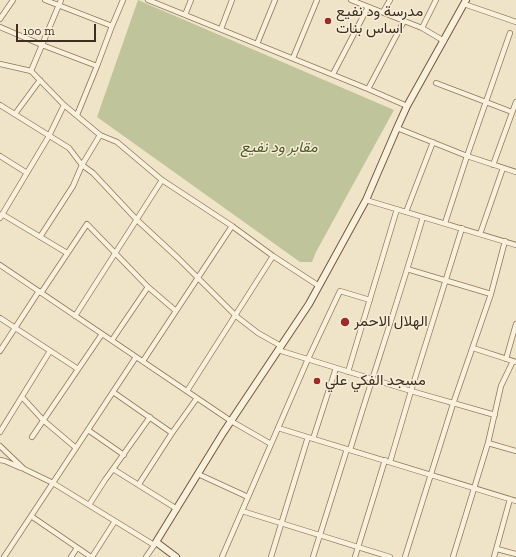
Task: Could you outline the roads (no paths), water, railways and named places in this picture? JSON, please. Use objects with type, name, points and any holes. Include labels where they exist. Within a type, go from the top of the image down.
[{"type":"street","points":[[0,18],[13,0]]},
{"type":"street","points":[[45,0],[112,26]]},
{"type":"street","points":[[31,71],[61,0]]},
{"type":"street","points":[[76,115],[123,0]]},
{"type":"street","points":[[148,0],[408,106]]},
{"type":"street","points":[[185,15],[191,0]]},
{"type":"street","points":[[221,29],[232,0]]},
{"type":"street","points":[[257,44],[275,0]]},
{"type":"street","points":[[293,58],[317,0]]},
{"type":"street","points":[[351,0],[422,28],[444,41]]},
{"type":"street","points":[[383,12],[390,0]]},
{"type":"street","points":[[422,28],[436,0]]},
{"type":"street","points":[[146,557],[231,421],[309,304],[366,200],[408,106],[465,2],[516,22]]},
{"type":"street","points":[[332,74],[368,7]]},
{"type":"street","points":[[368,89],[404,21]]},
{"type":"street","points":[[0,27],[97,66]]},
{"type":"street","points":[[445,224],[510,33]]},
{"type":"street","points":[[0,70],[2,65],[31,71],[64,105],[100,135],[117,142],[162,180],[319,286]]},
{"type":"street","points":[[15,114],[40,80]]},
{"type":"street","points":[[436,83],[512,112]]},
{"type":"street","points":[[493,164],[516,102]]},
{"type":"street","points":[[0,105],[68,148],[82,165],[93,173],[137,220],[236,316],[279,348],[308,360],[495,415]]},
{"type":"street","points":[[64,105],[49,136],[1,216],[67,253]]},
{"type":"street","points":[[397,128],[467,156],[516,172]]},
{"type":"street","points":[[40,237],[73,186],[82,165],[100,135]]},
{"type":"street","points":[[406,212],[433,142]]},
{"type":"street","points":[[0,156],[27,173]]},
{"type":"street","points":[[480,234],[502,168]]},
{"type":"street","points":[[75,316],[162,180]]},
{"type":"street","points":[[366,200],[516,245]]},
{"type":"street","points":[[348,372],[397,209]]},
{"type":"street","points":[[314,557],[423,217]]},
{"type":"street","points":[[0,351],[87,224],[148,287],[176,311]]},
{"type":"street","points":[[143,361],[232,226]]},
{"type":"street","points":[[390,462],[462,228]]},
{"type":"street","points":[[404,557],[491,294],[505,241]]},
{"type":"street","points":[[188,391],[273,256]]},
{"type":"street","points":[[0,265],[231,421],[271,444]]},
{"type":"street","points":[[407,269],[491,294]]},
{"type":"street","points":[[112,340],[148,287]]},
{"type":"street","points":[[222,557],[308,360],[340,291],[370,300]]},
{"type":"street","points":[[0,318],[78,369]]},
{"type":"street","points":[[506,359],[516,324]]},
{"type":"street","points":[[32,437],[102,334]]},
{"type":"street","points":[[453,557],[488,442],[501,386],[514,362],[473,348]]},
{"type":"street","points":[[0,432],[50,351]]},
{"type":"street","points":[[4,557],[136,357]]},
{"type":"street","points":[[271,557],[310,438],[336,368]]},
{"type":"street","points":[[113,392],[172,433]]},
{"type":"street","points":[[22,397],[44,420],[76,448]]},
{"type":"street","points":[[139,484],[197,398]]},
{"type":"street","points":[[89,505],[150,417]]},
{"type":"street","points":[[278,428],[516,501]]},
{"type":"street","points":[[88,430],[124,454]]},
{"type":"street","points":[[488,442],[516,451]]},
{"type":"street","points":[[0,446],[24,469]]},
{"type":"street","points":[[0,460],[24,469],[53,483],[176,557]]},
{"type":"street","points":[[355,557],[384,460]]},
{"type":"street","points":[[113,469],[177,509]]},
{"type":"street","points":[[198,474],[248,497]]},
{"type":"street","points":[[494,557],[510,499]]},
{"type":"street","points":[[242,511],[390,557]]},
{"type":"street","points":[[31,516],[92,557],[115,521]]},
{"type":"street","points":[[71,557],[77,548]]},
{"type":"street","points":[[497,549],[516,554]]},
{"type":"place","name":"مدرسة ود نفيع اساس بنات","points":[[328,21]]},
{"type":"place","name":"الهلال الاحمر","points":[[345,322]]},
{"type":"place","name":"مسجد الفكي علي","points":[[317,381]]},
{"type":"park label","name":"مقابر ود نفيع","points":[[279,148]]}]
